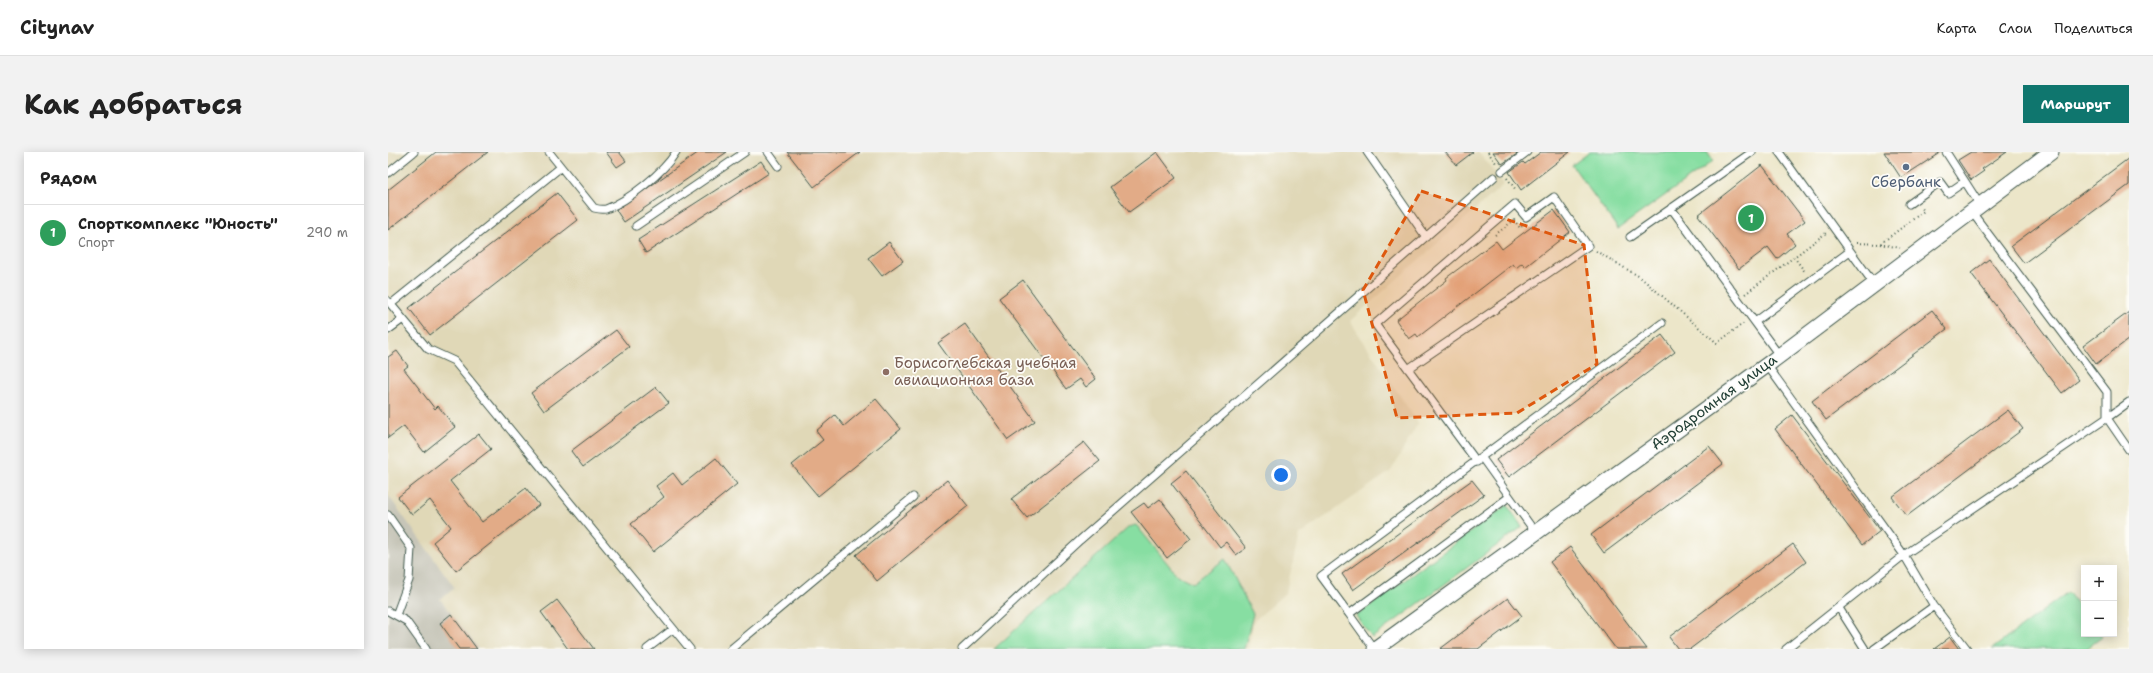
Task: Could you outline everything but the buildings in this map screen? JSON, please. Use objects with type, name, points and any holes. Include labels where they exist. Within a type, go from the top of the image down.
[{"type":"street","name":"Аэродромная улица","points":[[1375,649],[1767,364],[2051,152]]},
{"type":"lane","points":[[388,173],[414,152]]},
{"type":"lane","points":[[549,152],[594,208],[605,210],[649,180],[671,160],[676,152]]},
{"type":"lane","points":[[636,226],[745,152]]},
{"type":"lane","points":[[768,152],[778,166]]},
{"type":"lane","points":[[1367,152],[1426,237]]},
{"type":"lane","points":[[1502,171],[1527,152]]},
{"type":"lane","points":[[1630,237],[1752,152]]},
{"type":"lane","points":[[1779,152],[1874,284]]},
{"type":"lane","points":[[1946,152],[1964,182],[1975,208],[2107,392],[2107,418],[2129,450]]},
{"type":"lane","points":[[561,167],[389,302],[428,349],[454,361],[690,649]]},
{"type":"lane","points":[[962,649],[1080,540],[1494,177]]},
{"type":"lane","points":[[1909,204],[1940,182],[1948,193],[1964,182]]},
{"type":"lane","points":[[1408,369],[1588,246],[1554,197],[1526,218],[1515,204],[1375,324],[1408,369],[1509,496],[1535,532]]},
{"type":"lane","points":[[1671,208],[1779,355]]},
{"type":"lane","points":[[1755,322],[1850,251]]},
{"type":"lane","points":[[388,330],[402,319]]},
{"type":"lane","points":[[1375,649],[1321,576],[1480,460],[1662,323]]},
{"type":"lane","points":[[1767,364],[1904,555],[1934,606],[1968,649]]},
{"type":"lane","points":[[1786,649],[1904,555],[2129,402]]},
{"type":"lane","points":[[731,649],[913,496]]},
{"type":"lane","points":[[1349,614],[1509,496]]},
{"type":"lane","points":[[388,516],[410,548],[409,580],[396,615]]},
{"type":"lane","points":[[1874,649],[1934,606]]},
{"type":"lane","points":[[1839,608],[1865,649]]},
{"type":"lane","points":[[388,612],[406,621],[426,649]]},
{"type":"lane","points":[[647,649],[674,629]]},
{"type":"path","points":[[1880,244],[1924,211],[1916,199]]},
{"type":"path","points":[[1489,240],[1514,220],[1520,228],[1525,224]]},
{"type":"path","points":[[1738,299],[1833,228]]},
{"type":"path","points":[[1844,243],[1880,244],[1918,251]]},
{"type":"path","points":[[1588,246],[1640,277],[1717,343],[1745,323],[1750,315]]},
{"type":"path","points":[[1794,257],[1806,274]]},
{"type":"highlighted area","points":[[1421,191],[1584,245],[1597,364],[1517,413],[1397,418],[1363,290]]},
{"type":"shaded area","name":"Борисоглебская учебная авиационная база","points":[[388,152],[1479,152],[1504,184],[1350,321],[1418,423],[1391,471],[1299,535],[1286,592],[1254,621],[1248,649],[479,649],[440,599],[454,588],[388,495]]},
{"type":"shaded area","points":[[388,495],[455,588],[440,599],[479,649],[388,649]]},
{"type":"green space","points":[[1590,152],[1707,152],[1713,161],[1618,229],[1572,165]]},
{"type":"green space","points":[[1507,505],[1522,527],[1372,638],[1356,616]]},
{"type":"green space","points":[[1136,525],[1177,575],[1193,583],[1225,559],[1253,614],[1244,649],[994,649],[1129,527]]},
{"type":"green space","points":[[2068,592],[2081,609],[2081,637],[2102,637],[2086,649],[1992,649]]},
{"type":"place","name":"Сбербанк","points":[[1906,167]]},
{"type":"place","name":"Спорткомплекс \"Юность\"","points":[[1751,218]]},
{"type":"place","name":"Борисоглебская учебная авиационная база","points":[[886,372]]}]
